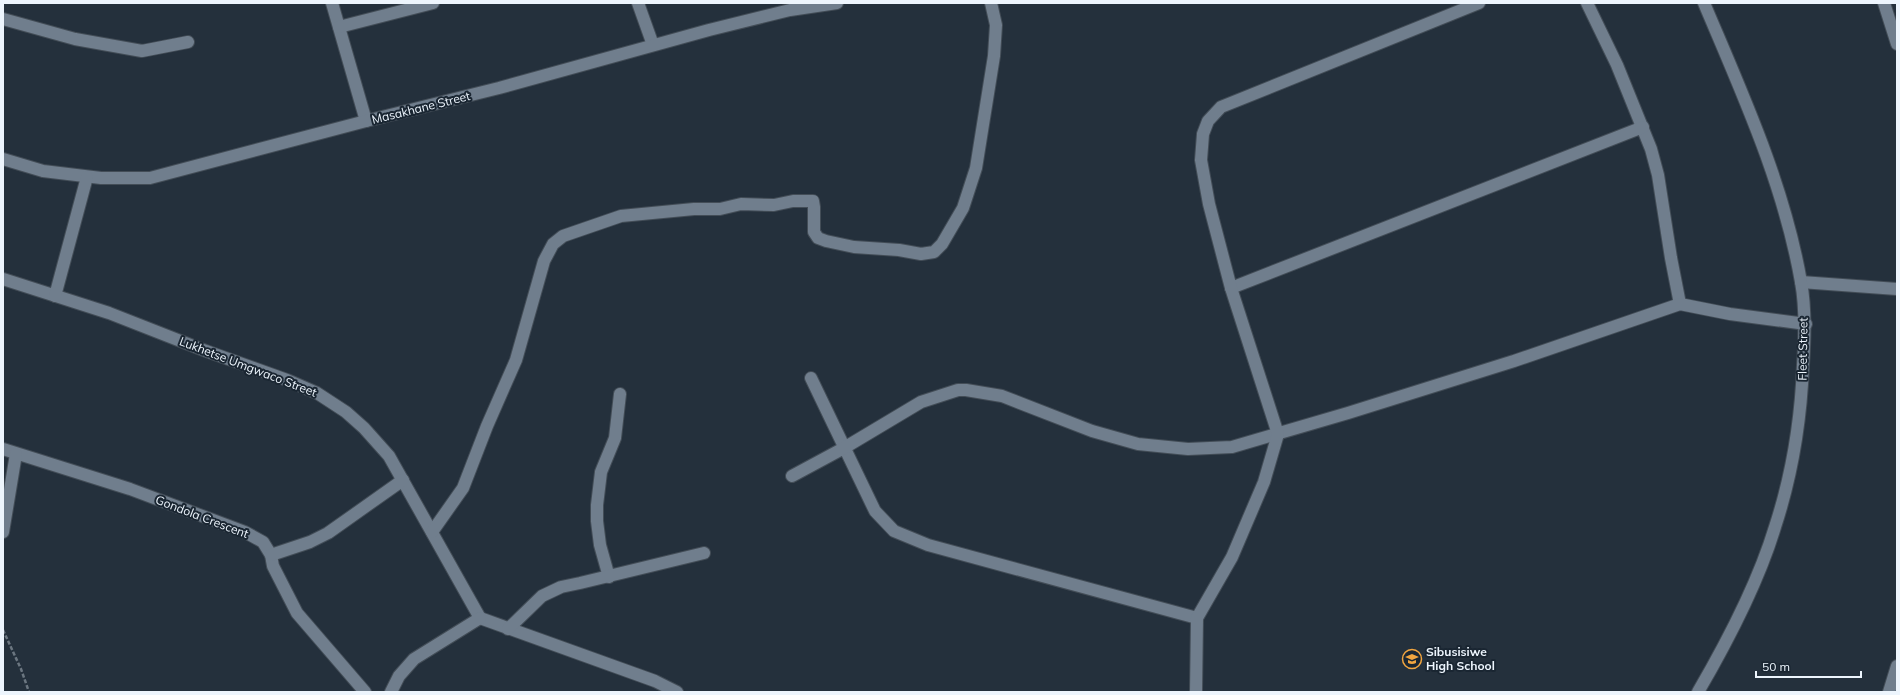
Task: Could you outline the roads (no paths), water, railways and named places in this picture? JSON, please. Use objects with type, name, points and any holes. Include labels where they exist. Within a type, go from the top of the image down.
[{"type":"street","points":[[332,3],[366,121]]},
{"type":"street","points":[[339,27],[433,3]]},
{"type":"street","points":[[638,3],[653,45]]},
{"type":"street","name":"Masakhane Street","points":[[3,159],[43,171],[88,177],[150,178],[366,121],[514,85],[789,7],[837,3]]},
{"type":"street","points":[[432,532],[463,488],[487,426],[516,360],[544,261],[553,244],[563,236],[622,216],[694,209],[720,210],[741,204],[774,205],[793,200],[812,201],[814,207],[814,232],[818,238],[826,241],[854,247],[899,250],[921,254],[934,252],[942,244],[963,208],[976,168],[994,56],[996,25],[991,3]]},
{"type":"street","points":[[1196,692],[1197,618],[1232,557],[1264,482],[1278,434],[1231,288],[1209,204],[1201,160],[1203,134],[1208,121],[1221,107],[1478,3]]},
{"type":"street","points":[[1587,3],[1617,65],[1643,127],[1658,175],[1680,304]]},
{"type":"street","name":"Fleet Street","points":[[1698,692],[1737,617],[1775,527],[1792,458],[1802,389],[1806,324],[1801,282],[1786,216],[1770,166],[1741,89],[1704,3]]},
{"type":"street","points":[[1884,3],[1897,44]]},
{"type":"street","points":[[3,19],[75,39],[142,51],[188,42]]},
{"type":"street","points":[[1231,288],[1643,127]]},
{"type":"street","points":[[55,296],[88,177]]},
{"type":"street","name":"Lukhetse Umgwaco Street","points":[[3,279],[109,313],[317,393],[364,428],[389,456],[480,618]]},
{"type":"street","points":[[1801,282],[1897,289]]},
{"type":"street","points":[[792,476],[844,448],[921,402],[958,390],[1002,396],[1092,431],[1138,444],[1188,449],[1232,447],[1514,361],[1680,304],[1736,315],[1806,324]]},
{"type":"street","points":[[811,378],[874,512],[894,531],[928,545],[1197,618]]},
{"type":"street","points":[[610,576],[600,545],[597,505],[601,472],[615,438],[620,394]]},
{"type":"street","name":"Gondola Crescent","points":[[3,450],[130,489],[245,532],[263,542],[272,555]]},
{"type":"street","points":[[3,532],[16,454]]},
{"type":"street","points":[[365,692],[297,613],[274,566],[272,555],[310,542],[328,533],[403,480]]},
{"type":"street","points":[[508,629],[542,596],[561,586],[610,576],[704,553]]},
{"type":"street","points":[[391,692],[399,676],[414,659],[480,618],[655,682],[677,692]]},
{"type":"street","points":[[1889,692],[1897,666]]},
{"type":"place","name":"Sibusisiwe High School","points":[[1412,659]]}]
